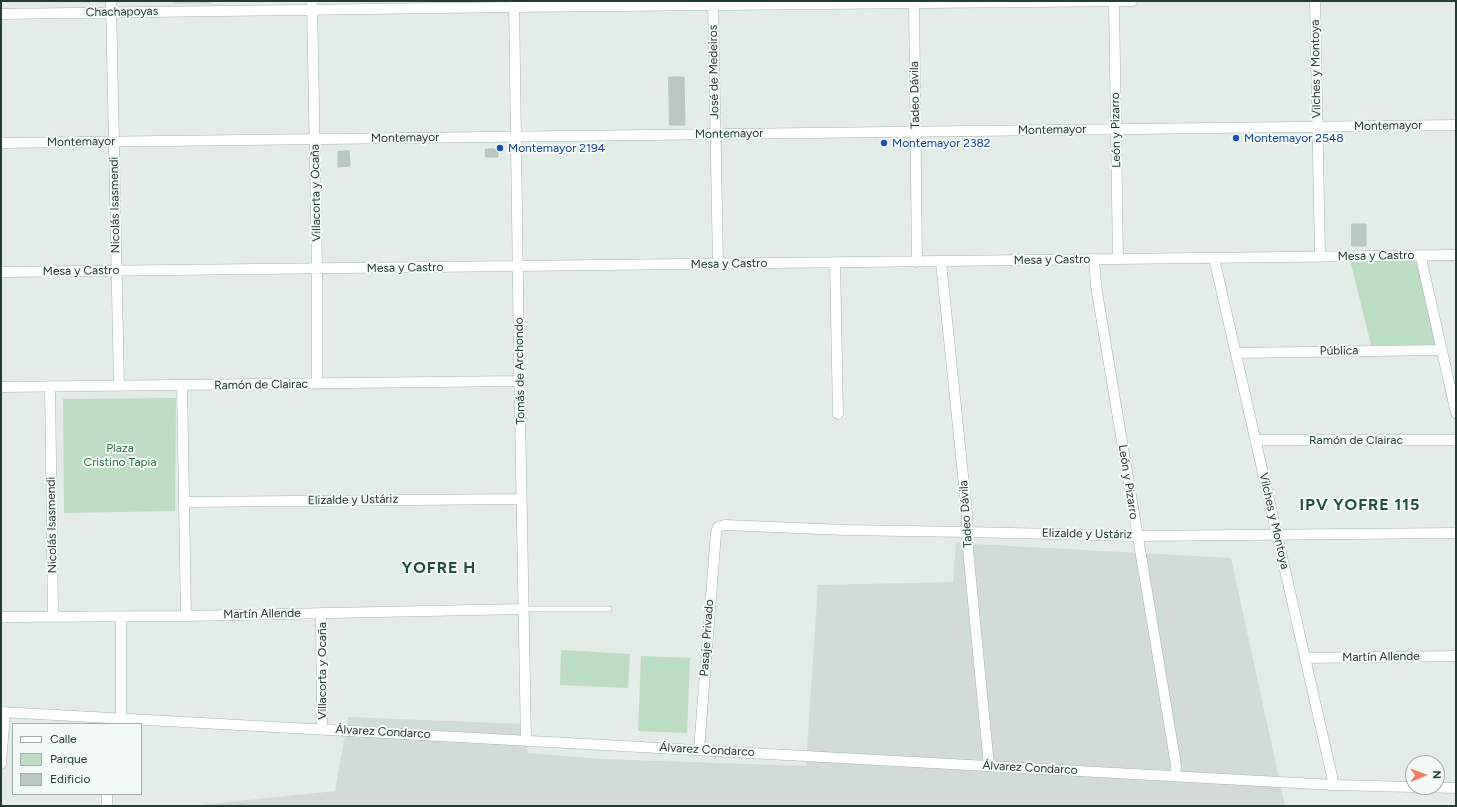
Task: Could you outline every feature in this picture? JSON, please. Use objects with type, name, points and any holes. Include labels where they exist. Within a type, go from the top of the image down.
[{"type":"street","name":"Nicolás Isasmendi","points":[[111,1],[119,386]]},
{"type":"street","name":"León y Pizarro","points":[[1114,1],[1118,259]]},
{"type":"street","name":"Chachapoyas","points":[[1,14],[312,5],[1132,1]]},
{"type":"street","name":"Vilches y Montoya","points":[[1315,1],[1320,257]]},
{"type":"street","name":"Tadeo Dávila","points":[[914,2],[917,262]]},
{"type":"street","name":"José de Medeiros","points":[[713,3],[718,264]]},
{"type":"street","name":"Tomás de Archondo","points":[[514,4],[519,266],[522,609],[526,740]]},
{"type":"street","name":"Villacorta y Ocaña","points":[[312,5],[317,269],[317,384]]},
{"type":"street","name":"Montemayor","points":[[1,143],[1456,125]]},
{"type":"street","points":[[1421,255],[1422,267],[1456,413]]},
{"type":"street","name":"Mesa y Castro","points":[[1,272],[1456,255]]},
{"type":"street","name":"Vilches y Montoya","points":[[1214,258],[1334,785]]},
{"type":"street","name":"León y Pizarro","points":[[1094,260],[1096,286],[1176,765],[1175,776]]},
{"type":"street","points":[[835,262],[838,414]]},
{"type":"street","name":"Tadeo Dávila","points":[[942,262],[967,514],[967,532],[988,766]]},
{"type":"street","name":"Pública","points":[[1236,353],[1442,350]]},
{"type":"street","name":"Ramón de Clairac","points":[[1,387],[520,381]]},
{"type":"street","name":"Nicolás Isasmendi","points":[[50,386],[53,616]]},
{"type":"street","points":[[182,386],[186,616]]},
{"type":"street","name":"Ramón de Clairac","points":[[1256,440],[1456,440]]},
{"type":"street","name":"Elizalde y Ustáriz","points":[[185,502],[521,499]]},
{"type":"street","name":"Elizalde y Ustáriz","points":[[718,527],[725,525],[846,530],[1137,536],[1456,532]]},
{"type":"street","name":"Pasaje Privado","points":[[699,750],[716,533],[718,527]]},
{"type":"street","name":"Martín Allende","points":[[1,617],[121,617],[522,609]]},
{"type":"street","name":"Villacorta y Ocaña","points":[[322,613],[322,729]]},
{"type":"street","points":[[114,720],[121,617]]},
{"type":"street","name":"Martín Allende","points":[[1305,658],[1456,656]]},
{"type":"street","points":[[1,764],[3,712]]},
{"type":"street","name":"Álvarez Condarco","points":[[3,712],[114,720],[322,729],[1334,785],[1405,787]]},
{"type":"street","points":[[1445,788],[1456,788]]},
{"type":"street","points":[[107,795],[107,806]]},
{"type":"lane","points":[[522,609],[609,609]]},
{"type":"shaded area","points":[[173,1],[212,1],[212,4],[173,4]]},
{"type":"shaded area","points":[[956,543],[1231,558],[1285,806],[199,806],[335,791],[348,717],[523,724],[528,753],[601,759],[806,766],[818,585],[953,582]]},
{"type":"green space","points":[[1416,259],[1436,346],[1371,345],[1350,260]]},
{"type":"green space","name":"Plaza Cristino Tapia","points":[[176,398],[175,511],[64,513],[63,399]]},
{"type":"green space","points":[[561,650],[630,654],[628,688],[560,685]]},
{"type":"green space","points":[[641,656],[690,658],[687,733],[638,731]]},
{"type":"building","points":[[669,77],[684,77],[685,125],[670,125]]},
{"type":"building","points":[[486,149],[498,149],[498,157],[486,157]]},
{"type":"building","points":[[349,151],[350,166],[338,167],[338,152]]},
{"type":"building","points":[[1352,224],[1366,224],[1366,246],[1352,246]]},
{"type":"place","name":"Montemayor 2548","points":[[1236,138]]},
{"type":"place","name":"Montemayor 2382","points":[[884,143]]},
{"type":"place","name":"Montemayor 2194","points":[[500,148]]},
{"type":"district","name":"IPV YOFRE 115","points":[[1360,505]]},
{"type":"district","name":"YOFRE H","points":[[439,568]]}]
